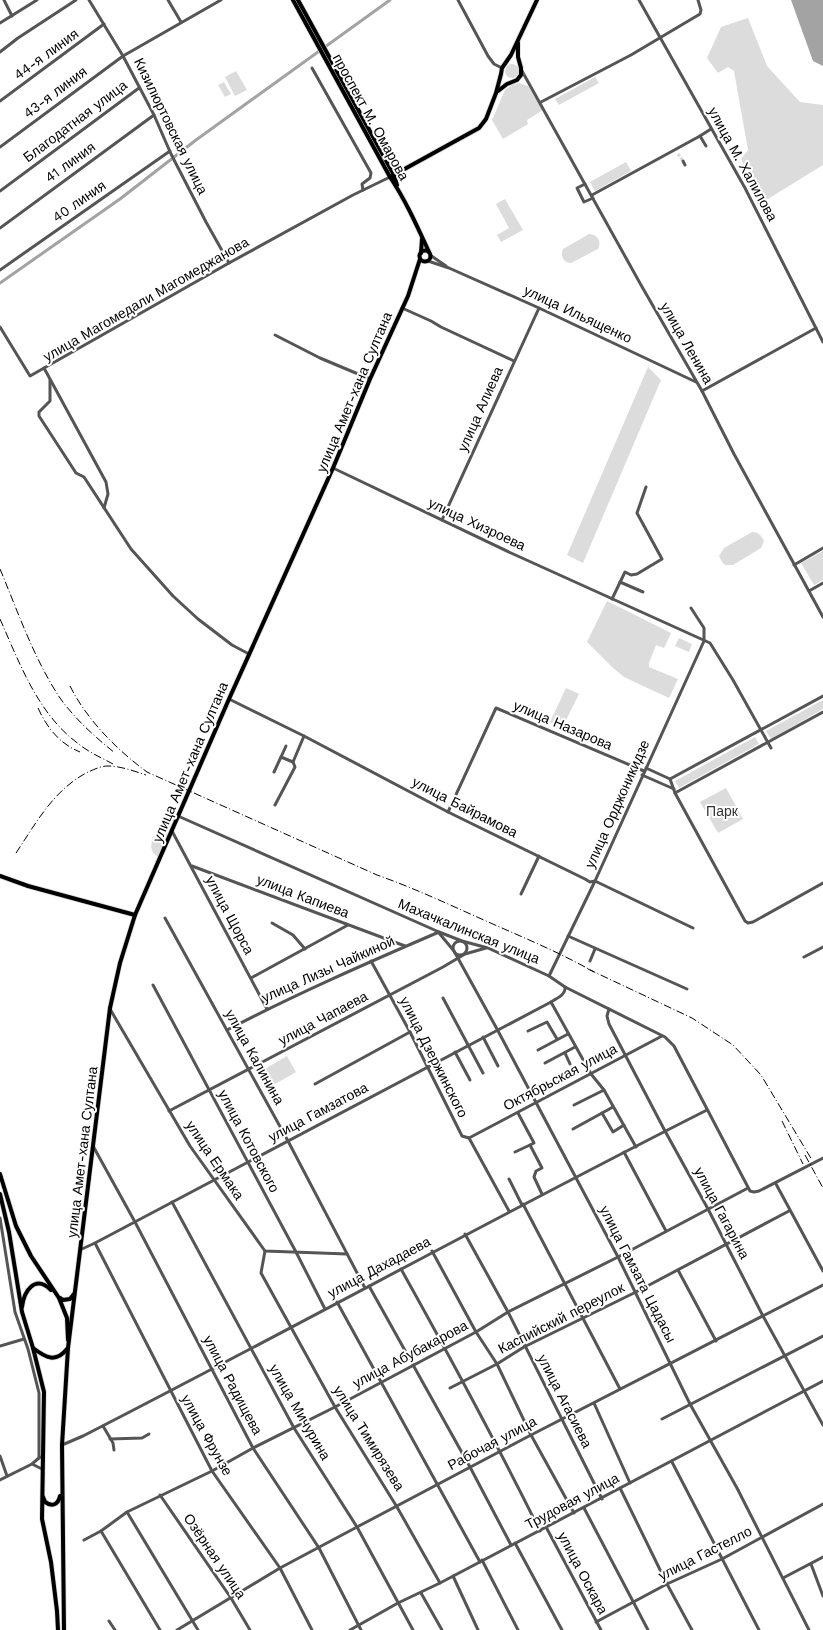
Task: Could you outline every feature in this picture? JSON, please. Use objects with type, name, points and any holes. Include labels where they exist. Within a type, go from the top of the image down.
[{"type":"main road","name":"проспект М. Омарова","points":[[293,0],[320,46]]},
{"type":"main road","name":"проспект М. Омарова","points":[[298,0],[324,54],[417,223],[429,253]]},
{"type":"main road","points":[[392,176],[476,130],[486,119],[496,93],[502,68],[519,40],[537,0]]},
{"type":"main road","points":[[496,93],[517,80],[522,71],[518,50],[519,40]]},
{"type":"main road","points":[[507,62],[513,61],[520,64]]},
{"type":"main road","points":[[501,74],[511,82]]},
{"type":"main road","name":"улица Амет-хана Султана","points":[[68,1348],[82,1249],[110,1008],[120,963],[135,915],[402,308],[420,259],[422,236]]},
{"type":"main road","points":[[416,272],[427,261],[429,253],[423,251],[421,253]]},
{"type":"main road","points":[[420,259],[427,261]]},
{"type":"main road","points":[[0,876],[28,886],[135,915]]},
{"type":"main road","points":[[0,1174],[16,1226],[30,1256],[59,1298],[67,1318],[68,1348],[62,1445],[64,1630]]},
{"type":"main road","points":[[0,1194],[9,1232],[22,1312],[44,1392],[41,1456],[42,1519],[51,1562],[58,1611],[58,1630]]},
{"type":"main road","points":[[22,1312],[25,1293],[35,1284],[42,1284],[48,1287],[63,1300],[70,1300],[73,1297],[76,1287]]},
{"type":"main road","points":[[33,1348],[47,1357],[54,1358],[59,1357],[68,1348]]},
{"type":"main road","points":[[42,1492],[44,1502],[52,1506],[56,1505],[59,1501],[62,1490]]},
{"type":"street","points":[[4,0],[12,16]]},
{"type":"street","points":[[0,23],[38,0]]},
{"type":"street","points":[[0,52],[76,0]]},
{"type":"street","name":"Кизилюртовская улица","points":[[89,0],[123,56],[154,115],[174,159],[229,263]]},
{"type":"street","points":[[168,0],[181,22]]},
{"type":"street","name":"43-я линия","points":[[0,147],[123,56],[222,0]]},
{"type":"street","points":[[458,0],[488,56],[494,64],[502,68]]},
{"type":"street","name":"улица М. Халилова","points":[[639,0],[745,188],[823,342]]},
{"type":"street","points":[[540,103],[631,55],[700,14],[701,10],[698,0]]},
{"type":"street","name":"44-я линия","points":[[0,101],[104,24]]},
{"type":"street","points":[[312,68],[371,173],[370,178],[362,184],[363,190]]},
{"type":"street","name":"улица Ленина","points":[[522,71],[702,391],[734,454],[823,617]]},
{"type":"street","points":[[517,80],[529,82]]},
{"type":"street","name":"Благодатная улица","points":[[0,191],[139,88]]},
{"type":"street","name":"41 линия","points":[[0,228],[154,115]]},
{"type":"street","points":[[585,184],[577,188],[584,202],[711,129]]},
{"type":"street","points":[[700,136],[706,146]]},
{"type":"street","points":[[676,149],[678,154]]},
{"type":"street","name":"40 линия","points":[[0,270],[171,153]]},
{"type":"street","name":"улица Магомедали Магомеджановa","points":[[104,509],[108,494],[106,482],[44,368],[229,263],[392,176]]},
{"type":"street","points":[[429,253],[449,268]]},
{"type":"street","points":[[427,261],[449,268]]},
{"type":"street","name":"улица Ильященко","points":[[449,268],[697,382]]},
{"type":"street","points":[[402,308],[514,361]]},
{"type":"street","name":"улица Алиева","points":[[442,520],[539,308]]},
{"type":"street","points":[[0,327],[30,376],[44,368]]},
{"type":"street","points":[[702,391],[816,328]]},
{"type":"street","points":[[275,335],[320,358],[370,379]]},
{"type":"street","points":[[50,380],[50,401],[39,412],[39,416],[76,474],[84,477],[131,549],[173,596],[198,619],[232,645],[250,654]]},
{"type":"street","name":"улица Хизроева","points":[[333,468],[511,553],[710,643],[771,748]]},
{"type":"street","points":[[612,599],[624,572],[631,575],[637,574],[662,558],[637,513],[646,487]]},
{"type":"street","points":[[794,565],[823,548]]},
{"type":"street","points":[[620,582],[642,592]]},
{"type":"street","points":[[809,591],[823,583]]},
{"type":"street","points":[[691,608],[704,628],[704,641]]},
{"type":"street","name":"улица Орджоникидзе","points":[[549,976],[595,881],[704,641]]},
{"type":"street","points":[[823,696],[670,779],[675,793],[745,921],[748,923],[753,922],[823,883]]},
{"type":"street","name":"улица Байрамова","points":[[229,699],[304,736],[448,812],[590,882],[595,881],[693,928]]},
{"type":"street","name":"улица Назарова","points":[[448,812],[496,708],[644,772],[670,779]]},
{"type":"street","points":[[675,793],[823,712]]},
{"type":"street","points":[[275,805],[295,767],[293,762],[304,736]]},
{"type":"street","points":[[274,772],[286,746]]},
{"type":"street","points":[[281,757],[293,762]]},
{"type":"street","points":[[644,772],[674,789]]},
{"type":"street","name":"Махачкалинская улица","points":[[178,816],[439,932],[488,948],[549,976],[565,987],[662,1036],[674,1046],[748,1188],[754,1192],[776,1184]]},
{"type":"street","name":"улица Щорса","points":[[172,831],[267,1009]]},
{"type":"street","points":[[521,894],[539,856]]},
{"type":"street","name":"улица Капиева","points":[[192,866],[406,946]]},
{"type":"street","name":"улица Калинина","points":[[165,918],[288,1141],[347,1254],[413,1364],[511,1545]]},
{"type":"street","points":[[272,923],[293,935],[305,949]]},
{"type":"street","points":[[251,978],[348,925]]},
{"type":"street","name":"улица Лизы Чайкиной","points":[[227,1030],[267,1009],[439,932]]},
{"type":"street","name":"улица Гамзата Цадасы","points":[[439,932],[454,951],[498,1029],[636,1292],[690,1404],[763,1537],[809,1630]]},
{"type":"street","points":[[568,936],[687,989]]},
{"type":"street","points":[[462,941],[467,946],[467,950],[465,954],[458,955],[454,951],[456,943],[462,941]]},
{"type":"street","points":[[804,957],[823,947]]},
{"type":"street","name":"улица Чапаева","points":[[169,1111],[465,954],[488,948]]},
{"type":"street","points":[[590,961],[595,949]]},
{"type":"street","name":"улица Дзержинского","points":[[371,961],[410,1032],[462,1136],[469,1138],[509,1211]]},
{"type":"street","name":"улица Котовского","points":[[153,985],[325,1309]]},
{"type":"street","name":"улица Гамзатова","points":[[82,1249],[551,1002],[564,994],[566,991],[565,987]]},
{"type":"street","points":[[442,998],[469,1044],[483,1074]]},
{"type":"street","points":[[551,1002],[590,1074],[604,1090],[636,1147]]},
{"type":"street","name":"улица Ермака","points":[[110,1008],[190,1146],[265,1251]]},
{"type":"street","name":"улица Гагарина","points":[[609,1009],[608,1021],[823,1426]]},
{"type":"street","points":[[528,1031],[547,1022],[557,1039]]},
{"type":"street","points":[[315,1084],[410,1032]]},
{"type":"street","points":[[538,1050],[568,1034]]},
{"type":"street","name":"Октябрьская улица","points":[[469,1138],[662,1036]]},
{"type":"street","points":[[484,1037],[498,1066]]},
{"type":"street","points":[[545,1063],[575,1046]]},
{"type":"street","points":[[455,1052],[470,1080]]},
{"type":"street","points":[[565,1053],[570,1064]]},
{"type":"street","points":[[574,1105],[604,1090]]},
{"type":"street","points":[[573,1129],[613,1107]]},
{"type":"street","name":"улица Дахадаева","points":[[62,1445],[171,1391],[432,1251],[707,1110]]},
{"type":"street","points":[[515,1152],[534,1143],[518,1112]]},
{"type":"street","points":[[602,1113],[613,1132],[624,1125]]},
{"type":"street","name":"улица Радищева","points":[[93,1145],[253,1448],[319,1548],[361,1630]]},
{"type":"street","points":[[530,1145],[542,1168],[536,1171],[534,1177],[542,1194]]},
{"type":"street","points":[[624,1152],[666,1231]]},
{"type":"street","points":[[823,1158],[776,1184],[823,1271]]},
{"type":"street","points":[[509,1178],[620,1389]]},
{"type":"street","name":"улица Абубакарова","points":[[84,1540],[101,1531],[127,1512],[212,1471],[335,1407],[476,1332],[508,1312],[618,1257],[748,1188]]},
{"type":"street","name":"улица Мичурина","points":[[172,1202],[294,1428],[357,1527],[412,1630]]},
{"type":"street","name":"Каспийский переулок","points":[[450,1388],[524,1347],[636,1292],[789,1211]]},
{"type":"street","points":[[0,1218],[15,1312],[39,1393],[41,1456],[32,1464],[0,1480]]},
{"type":"street","name":"улица Агасиева","points":[[465,1234],[508,1312],[602,1499]]},
{"type":"street","name":"улица Фрунзе","points":[[95,1243],[212,1471],[280,1568],[312,1630]]},
{"type":"street","points":[[265,1251],[347,1254]]},
{"type":"street","name":"улица Тимирязева","points":[[265,1251],[260,1271],[290,1328],[335,1407],[397,1506],[440,1583]]},
{"type":"street","points":[[432,1251],[476,1332],[496,1364],[574,1513]]},
{"type":"street","points":[[401,1268],[464,1381],[540,1530]]},
{"type":"street","points":[[678,1270],[716,1341]]},
{"type":"street","name":"Рабочая улица","points":[[178,1630],[280,1568],[501,1452],[531,1434],[823,1285]]},
{"type":"street","points":[[337,1302],[518,1630]]},
{"type":"street","points":[[662,1419],[823,1336]]},
{"type":"street","points":[[0,1346],[24,1339]]},
{"type":"street","name":"Трудовая улица","points":[[350,1630],[398,1603],[602,1499],[823,1381]]},
{"type":"street","points":[[594,1402],[630,1483]]},
{"type":"street","points":[[103,1426],[113,1443],[114,1450]]},
{"type":"street","points":[[110,1439],[142,1438],[149,1434]]},
{"type":"street","points":[[0,1456],[7,1476]]},
{"type":"street","points":[[672,1462],[759,1630]]},
{"type":"street","points":[[32,1464],[42,1469]]},
{"type":"street","points":[[620,1488],[692,1630]]},
{"type":"street","name":"Озёрная улица","points":[[160,1495],[231,1598],[250,1630]]},
{"type":"street","name":"улица Гастелло","points":[[596,1622],[667,1584],[763,1537],[823,1504]]},
{"type":"street","points":[[584,1508],[648,1630]]},
{"type":"street","points":[[127,1512],[198,1630]]},
{"type":"street","name":"улица Оскара","points":[[546,1527],[601,1630]]},
{"type":"street","points":[[101,1531],[160,1630]]},
{"type":"street","points":[[515,1543],[562,1630]]},
{"type":"street","points":[[784,1578],[823,1557]]},
{"type":"street","points":[[810,1564],[823,1596]]},
{"type":"street","points":[[453,1576],[478,1630]]},
{"type":"street","points":[[420,1593],[442,1630]]},
{"type":"street","points":[[109,1621],[115,1630]]},
{"type":"green space","points":[[748,18],[767,66],[800,102],[823,105],[823,165],[763,202],[741,159],[748,150],[734,71],[728,67],[718,73],[707,58],[721,27]]},
{"type":"green space","points":[[509,64],[515,64],[519,71],[515,78],[509,78],[505,74],[505,68]]},
{"type":"green space","points":[[236,71],[247,90],[235,96],[225,77]]},
{"type":"green space","points":[[595,77],[599,83],[559,105],[555,99]]},
{"type":"green space","points":[[224,82],[231,94],[225,97],[218,85]]},
{"type":"green space","points":[[519,83],[528,86],[543,110],[527,120],[528,124],[503,139],[492,120],[505,90]]},
{"type":"green space","points":[[626,162],[631,171],[595,191],[590,182]]},
{"type":"green space","points":[[505,199],[523,230],[501,242],[497,235],[509,228],[496,204]]},
{"type":"green space","points":[[589,234],[598,238],[598,249],[571,263],[564,260],[562,256],[563,249]]},
{"type":"green space","points":[[648,367],[661,380],[583,563],[567,555]]},
{"type":"green space","points":[[752,532],[758,533],[763,539],[761,548],[733,565],[725,565],[719,556],[724,548]]},
{"type":"green space","points":[[823,551],[823,580],[814,585],[801,563]]},
{"type":"green space","points":[[607,601],[671,633],[664,648],[656,645],[649,663],[649,667],[678,679],[669,698],[624,677],[587,642]]},
{"type":"green space","points":[[679,638],[692,644],[689,652],[675,646]]},
{"type":"green space","points":[[566,688],[579,694],[562,728],[550,722]]},
{"type":"green space","points":[[823,700],[823,709],[771,739],[766,731]]},
{"type":"green space","points":[[755,737],[759,744],[679,788],[675,781]]},
{"type":"green space","name":"Парк","points":[[726,788],[743,819],[718,833],[700,802]]},
{"type":"green space","points":[[174,818],[158,857],[152,850],[153,836],[160,839],[164,830],[157,826],[164,819]]},
{"type":"green space","points":[[287,1056],[296,1072],[270,1087],[261,1071]]},
{"type":"shaded area","points":[[791,0],[823,0],[823,66],[813,61]]},
{"type":"waterway","points":[[0,283],[120,199],[196,140],[390,0]]},
{"type":"tunnel","points":[[678,154],[683,161]]},
{"type":"railway","points":[[0,569],[34,651],[60,698],[72,713],[115,753]]},
{"type":"railway","points":[[0,619],[32,688],[53,719],[65,733],[84,748],[113,764]]},
{"type":"railway","points":[[70,686],[85,711],[104,734],[147,772],[377,875],[527,939],[594,972]]},
{"type":"railway","points":[[38,708],[60,740],[80,752]]},
{"type":"railway","points":[[16,853],[46,808],[74,780],[99,767],[108,766],[146,775]]},
{"type":"railway","points":[[588,969],[692,1018],[733,1045],[761,1075],[812,1160]]},
{"type":"railway","points":[[782,1121],[803,1164]]},
{"type":"railway","points":[[805,1155],[823,1188]]}]
